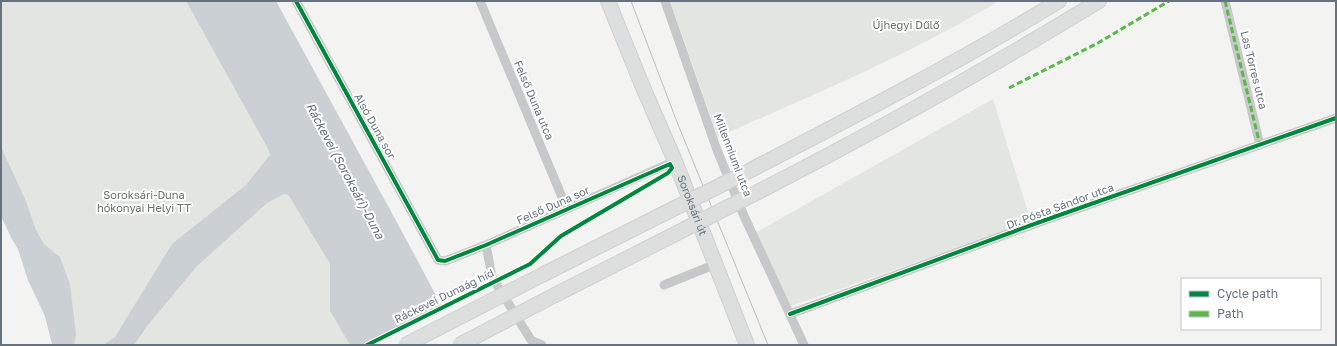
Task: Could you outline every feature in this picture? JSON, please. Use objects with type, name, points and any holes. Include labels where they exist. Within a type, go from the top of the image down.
[{"type":"main road","name":"Soroksári út","points":[[608,1],[675,161],[747,345]]},
{"type":"main road","points":[[406,345],[745,173],[913,84],[1059,1]]},
{"type":"main road","points":[[459,345],[825,157],[1049,31],[1099,1]]},
{"type":"street","name":"Alsó Duna sor","points":[[296,1],[438,260]]},
{"type":"street","name":"Felső Duna utca","points":[[480,1],[567,209]]},
{"type":"street","name":"Millenniumi utca","points":[[666,1],[717,150],[744,216],[804,345]]},
{"type":"street","name":"Las Torres utca","points":[[1225,1],[1260,145]]},
{"type":"street","name":"Dr. Pósta Sándor utca","points":[[790,314],[1037,223],[1336,118]]},
{"type":"street","name":"Felső Duna sor","points":[[438,260],[446,261],[486,245],[675,161]]},
{"type":"street","points":[[486,245],[492,277],[531,340],[542,345]]},
{"type":"street","points":[[664,285],[716,264]]},
{"type":"green space","name":"Soroksári-Duna hókonyai Helyi TT","points":[[1,1],[186,1],[267,147],[284,194],[289,196],[330,264],[330,311],[350,345],[52,344],[45,316],[28,280],[18,249],[1,216]]},
{"type":"green space","name":"Újhegyi Dűlő","points":[[670,1],[999,1],[965,21],[896,57],[718,137]]},
{"type":"green space","points":[[993,99],[1031,222],[791,306],[755,233]]},
{"type":"water","name":"Ráckevei (Soroksári)-Duna","points":[[186,1],[276,1],[412,250],[462,345],[350,345],[330,311],[330,264],[289,196],[284,194],[267,203],[197,266],[147,326],[134,345],[103,345],[115,337],[172,244],[246,185],[270,155]]},
{"type":"water","points":[[1,147],[25,199],[36,230],[44,244],[60,257],[70,285],[76,334],[74,345],[52,344],[45,316],[28,280],[18,249],[1,216]]},
{"type":"pier","points":[[443,304],[464,345],[363,345],[406,324]]},
{"type":"tram line","points":[[631,1],[677,122],[768,345]]},
{"type":"marked path","points":[[1009,88],[1098,43],[1169,1]]},
{"type":"marked path","points":[[1225,1],[1260,145]]},
{"type":"cycle path","name":"Ráckevei Dunaág híd","points":[[296,1],[438,260],[445,261],[486,245],[670,164],[672,168],[668,173],[561,236],[530,264],[367,345]]},
{"type":"cycle path","points":[[790,314],[1037,223],[1336,118]]}]
